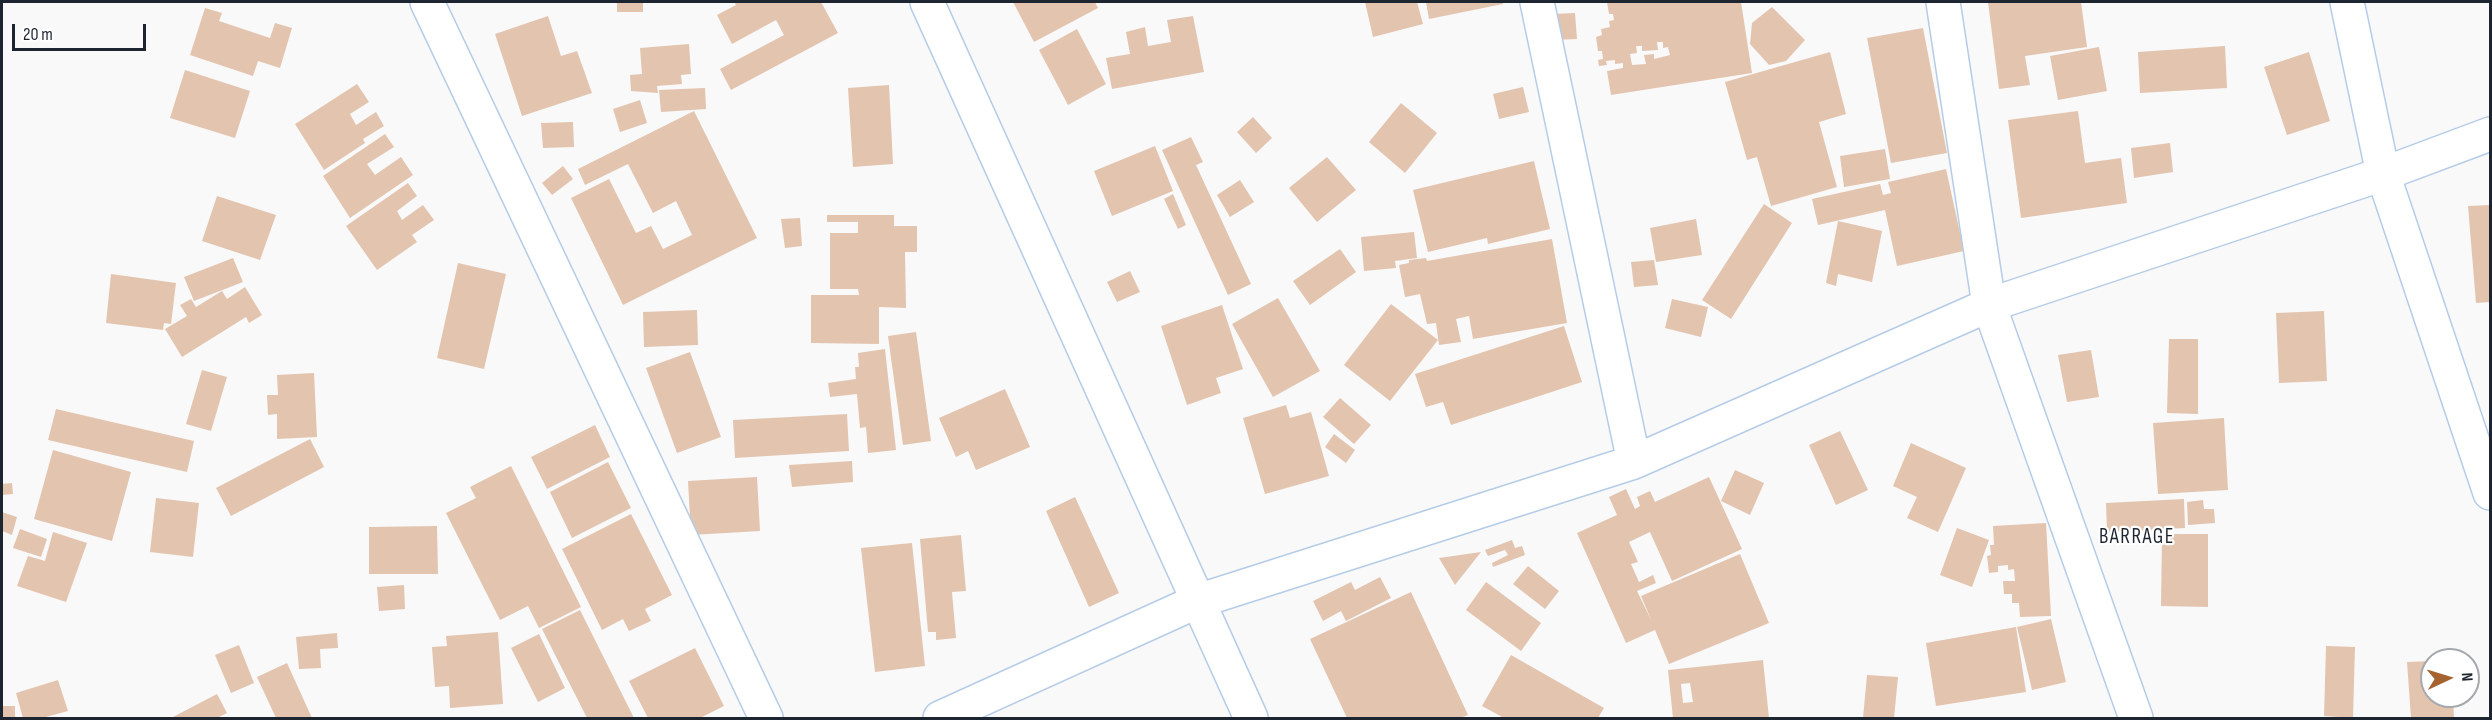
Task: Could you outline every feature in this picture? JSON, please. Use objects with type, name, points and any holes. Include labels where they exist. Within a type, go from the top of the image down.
[{"type":"street","points":[[427,2],[766,718]]},
{"type":"street","points":[[927,2],[1251,718]]},
{"type":"street","points":[[1537,2],[1634,462]]},
{"type":"street","points":[[1943,2],[1989,305],[2136,718]]},
{"type":"street","points":[[2347,2],[2383,174],[2490,493]]},
{"type":"street","points":[[940,718],[1198,601],[1634,462],[1989,305],[2383,174],[2490,134]]},
{"type":"building","points":[[617,2],[643,2],[643,12],[617,12]]},
{"type":"building","points":[[734,2],[821,2],[838,33],[731,90],[720,69],[784,35],[776,20],[732,44],[717,15],[736,5]]},
{"type":"building","points":[[1013,2],[1095,2],[1098,8],[1034,42]]},
{"type":"building","points":[[1365,2],[1417,2],[1423,24],[1373,37]]},
{"type":"building","points":[[1426,2],[1502,2],[1503,4],[1429,19]]},
{"type":"building","points":[[1607,2],[1741,2],[1752,73],[1611,95],[1607,71],[1623,68],[1623,63],[1615,64],[1615,60],[1606,61],[1607,65],[1599,66],[1598,60],[1603,59],[1602,51],[1598,51],[1596,37],[1602,35],[1601,29],[1610,27],[1609,21],[1614,20],[1613,14],[1609,14]],"holes":[[[1657,42],[1663,42],[1663,48],[1668,47],[1670,55],[1654,59],[1654,54],[1644,55],[1646,64],[1632,65],[1630,54],[1637,53],[1636,46],[1642,46],[1642,51],[1658,50]]]},
{"type":"building","points":[[1988,2],[2081,2],[2087,47],[2025,56],[2030,85],[1999,89]]},
{"type":"building","points":[[1772,7],[1805,40],[1786,61],[1769,65],[1750,44],[1752,23]]},
{"type":"building","points":[[205,8],[222,13],[219,21],[270,38],[275,23],[292,28],[280,68],[258,61],[253,76],[190,55]]},
{"type":"building","points":[[1575,13],[1577,39],[1554,40],[1552,14]]},
{"type":"building","points":[[548,16],[561,56],[577,51],[592,93],[522,116],[495,34]]},
{"type":"building","points":[[1193,16],[1204,72],[1112,89],[1106,58],[1130,54],[1126,32],[1145,27],[1148,46],[1171,42],[1167,20]]},
{"type":"building","points":[[1923,28],[1947,153],[1891,163],[1867,38]]},
{"type":"building","points":[[1077,29],[1106,84],[1068,105],[1039,50]]},
{"type":"building","points":[[689,44],[691,74],[681,75],[682,84],[657,86],[658,93],[631,91],[630,75],[642,74],[640,48]]},
{"type":"building","points":[[2225,46],[2227,88],[2140,93],[2138,52]]},
{"type":"building","points":[[2099,47],[2107,91],[2058,100],[2050,56]]},
{"type":"building","points":[[1830,52],[1846,114],[1819,122],[1837,187],[1771,206],[1757,157],[1747,160],[1725,82]]},
{"type":"building","points":[[2309,52],[2330,121],[2287,135],[2264,67]]},
{"type":"building","points":[[185,70],[250,91],[235,138],[170,118]]},
{"type":"building","points":[[357,84],[369,102],[350,114],[356,125],[376,112],[384,126],[363,139],[365,143],[324,170],[295,124]]},
{"type":"building","points":[[889,85],[893,164],[853,167],[848,88]]},
{"type":"building","points":[[1523,87],[1529,112],[1499,119],[1493,94]]},
{"type":"building","points":[[705,88],[706,109],[661,112],[659,90]]},
{"type":"building","points":[[640,100],[647,123],[620,132],[613,109]]},
{"type":"building","points":[[1401,103],[1437,133],[1405,173],[1369,142]]},
{"type":"building","points":[[694,111],[757,238],[623,305],[571,198],[609,179],[636,233],[651,226],[663,249],[692,235],[676,201],[653,213],[628,164],[585,185],[578,169]]},
{"type":"building","points":[[2078,111],[2085,163],[2121,158],[2127,203],[2021,218],[2008,120]]},
{"type":"building","points":[[1253,117],[1272,138],[1256,153],[1237,132]]},
{"type":"building","points":[[573,122],[574,147],[543,148],[541,123]]},
{"type":"building","points":[[385,134],[394,147],[367,164],[375,175],[401,157],[413,175],[350,218],[323,176]]},
{"type":"building","points":[[1191,137],[1203,162],[1196,165],[1251,284],[1228,295],[1162,150]]},
{"type":"building","points":[[2170,143],[2173,172],[2134,178],[2131,148]]},
{"type":"building","points":[[1155,146],[1173,191],[1112,216],[1094,171]]},
{"type":"building","points":[[1885,149],[1890,179],[1844,187],[1840,156]]},
{"type":"building","points":[[1327,157],[1356,190],[1317,222],[1289,188]]},
{"type":"building","points":[[1534,161],[1550,229],[1488,244],[1487,238],[1428,252],[1413,190]]},
{"type":"building","points":[[563,166],[573,179],[552,195],[542,183]]},
{"type":"building","points":[[1946,169],[1964,251],[1897,266],[1885,210],[1818,225],[1812,199],[1880,184],[1883,195],[1891,193],[1888,182]]},
{"type":"building","points":[[1240,180],[1254,202],[1230,217],[1217,195]]},
{"type":"building","points":[[408,183],[417,196],[397,211],[402,220],[423,205],[434,220],[412,235],[417,242],[377,270],[346,226]]},
{"type":"building","points":[[1173,194],[1186,225],[1178,229],[1164,199]]},
{"type":"building","points":[[217,196],[276,215],[260,260],[202,241]]},
{"type":"building","points":[[1764,204],[1792,223],[1731,319],[1702,300]]},
{"type":"building","points":[[2490,205],[2490,302],[2476,303],[2468,206]]},
{"type":"building","points":[[827,215],[894,215],[894,226],[917,226],[917,252],[905,252],[906,308],[879,307],[879,344],[811,343],[811,295],[859,295],[858,289],[830,289],[830,233],[858,233],[858,222],[827,222]]},
{"type":"building","points":[[800,218],[802,246],[785,248],[781,219]]},
{"type":"building","points":[[1696,219],[1702,255],[1656,262],[1650,228]]},
{"type":"building","points":[[1838,221],[1882,231],[1872,282],[1838,274],[1836,286],[1826,283]]},
{"type":"building","points":[[1414,232],[1417,258],[1395,261],[1396,268],[1364,271],[1361,237]]},
{"type":"building","points":[[1552,239],[1567,323],[1473,339],[1469,316],[1456,319],[1461,342],[1439,345],[1436,323],[1427,324],[1420,294],[1405,297],[1399,265],[1409,263],[1409,260],[1426,258],[1427,261]]},
{"type":"building","points":[[1340,249],[1356,272],[1310,305],[1293,281]]},
{"type":"building","points":[[233,258],[243,282],[194,301],[184,277]]},
{"type":"building","points":[[1654,260],[1658,285],[1634,287],[1631,262]]},
{"type":"building","points":[[458,263],[506,274],[484,369],[437,358]]},
{"type":"building","points":[[1130,271],[1140,292],[1117,302],[1107,282]]},
{"type":"building","points":[[111,274],[176,283],[171,324],[164,323],[163,330],[106,323]]},
{"type":"building","points":[[245,287],[262,315],[249,323],[246,317],[182,357],[165,329],[187,316],[180,305],[191,299],[196,307],[222,291],[227,299]]},
{"type":"building","points":[[1278,298],[1320,371],[1273,397],[1232,324]]},
{"type":"building","points":[[1672,299],[1708,307],[1701,337],[1665,328]]},
{"type":"building","points":[[1391,304],[1438,340],[1390,401],[1344,365]]},
{"type":"building","points":[[1222,305],[1243,369],[1216,378],[1221,393],[1187,405],[1161,326]]},
{"type":"building","points":[[697,310],[698,345],[644,347],[643,312]]},
{"type":"building","points":[[2324,311],[2327,381],[2279,383],[2276,313]]},
{"type":"building","points":[[1564,326],[1582,382],[1451,425],[1443,402],[1426,407],[1415,374]]},
{"type":"building","points":[[916,332],[931,441],[903,445],[888,336]]},
{"type":"building","points":[[2169,339],[2198,339],[2198,414],[2167,413]]},
{"type":"building","points":[[885,349],[896,450],[868,453],[866,427],[860,428],[857,394],[830,397],[828,383],[856,379],[855,367],[859,367],[858,353]]},
{"type":"building","points":[[2091,350],[2099,397],[2067,402],[2058,355]]},
{"type":"building","points":[[690,352],[721,437],[677,453],[646,368]]},
{"type":"building","points":[[202,370],[227,377],[211,431],[186,424]]},
{"type":"building","points":[[314,373],[317,437],[277,439],[277,414],[268,415],[267,395],[278,395],[277,375]]},
{"type":"building","points":[[1005,389],[1030,447],[976,470],[968,451],[956,457],[939,418]]},
{"type":"building","points":[[1340,398],[1371,425],[1354,444],[1323,417]]},
{"type":"building","points":[[1286,405],[1290,418],[1311,412],[1329,476],[1265,494],[1243,418]]},
{"type":"building","points":[[56,409],[194,441],[187,472],[48,440]]},
{"type":"building","points":[[847,414],[849,451],[735,458],[733,420]]},
{"type":"building","points":[[2224,418],[2228,490],[2158,494],[2153,423]]},
{"type":"building","points":[[595,425],[610,457],[547,489],[531,457]]},
{"type":"building","points":[[1840,431],[1868,490],[1836,505],[1809,445]]},
{"type":"building","points":[[1334,434],[1355,450],[1346,463],[1325,447]]},
{"type":"building","points":[[310,439],[324,467],[231,516],[216,488]]},
{"type":"building","points":[[1911,443],[1966,468],[1938,532],[1907,518],[1917,497],[1893,486]]},
{"type":"building","points":[[53,450],[131,472],[112,541],[34,519]]},
{"type":"building","points":[[852,461],[853,482],[792,487],[789,465]]},
{"type":"building","points":[[608,462],[631,508],[572,538],[550,492]]},
{"type":"building","points":[[511,466],[581,607],[539,628],[528,606],[500,620],[446,513],[476,498],[470,487]]},
{"type":"building","points":[[1735,470],[1764,483],[1750,515],[1721,501]]},
{"type":"building","points":[[757,477],[760,531],[691,535],[688,481]]},
{"type":"building","points":[[1709,477],[1742,549],[1672,581],[1650,532],[1629,542],[1638,562],[1631,564],[1639,582],[1653,575],[1656,583],[1637,591],[1652,622],[1641,596],[1740,554],[1769,623],[1669,664],[1655,630],[1626,643],[1577,533],[1617,515],[1609,497],[1626,489],[1635,509],[1640,506],[1637,497],[1650,491],[1655,502]]},
{"type":"building","points":[[12,483],[13,494],[2,495],[2,484]]},
{"type":"building","points":[[1075,497],[1119,593],[1089,607],[1046,511]]},
{"type":"building","points":[[156,498],[199,503],[193,557],[150,552]]},
{"type":"building","points":[[2184,499],[2185,528],[2107,532],[2106,503]]},
{"type":"building","points":[[2203,500],[2204,509],[2214,509],[2215,523],[2188,525],[2187,502]]},
{"type":"building","points":[[2,512],[17,517],[12,535],[2,531]]},
{"type":"building","points":[[631,514],[672,595],[645,609],[651,621],[629,631],[623,619],[602,630],[562,549]]},
{"type":"building","points":[[2046,523],[2051,616],[2020,617],[2019,603],[2012,603],[2012,594],[2004,594],[2003,581],[2015,581],[2014,569],[2008,570],[2008,565],[1998,566],[1998,572],[1989,573],[1987,556],[1991,555],[1990,545],[1994,545],[1993,526]]},
{"type":"building","points":[[437,526],[438,574],[369,574],[369,527]]},
{"type":"building","points":[[1957,528],[1989,540],[1972,587],[1940,575]]},
{"type":"building","points":[[20,529],[47,539],[41,557],[13,548]]},
{"type":"building","points":[[53,532],[87,543],[66,602],[17,586],[28,556],[45,561]]},
{"type":"building","points":[[2162,534],[2208,534],[2208,607],[2161,606]]},
{"type":"building","points":[[961,535],[966,591],[952,592],[956,638],[936,640],[936,632],[928,632],[920,539]]},
{"type":"building","points":[[1512,540],[1515,548],[1522,546],[1525,555],[1493,567],[1492,563],[1508,555],[1505,550],[1488,556],[1485,550]]},
{"type":"building","points":[[912,543],[925,666],[875,672],[861,548]]},
{"type":"building","points":[[1481,552],[1455,585],[1439,558]]},
{"type":"building","points":[[1528,566],[1559,591],[1545,609],[1513,584]]},
{"type":"building","points":[[1380,577],[1391,598],[1346,621],[1341,611],[1323,621],[1313,601],[1351,582],[1355,590]]},
{"type":"building","points":[[1486,582],[1541,623],[1521,651],[1466,610]]},
{"type":"building","points":[[404,585],[405,609],[379,611],[377,587]]},
{"type":"building","points":[[1411,592],[1468,715],[1460,718],[1347,718],[1310,639]]},
{"type":"building","points":[[580,610],[634,718],[587,718],[542,629]]},
{"type":"building","points":[[2051,619],[2066,682],[2032,690],[2017,627]]},
{"type":"building","points":[[2016,627],[2026,692],[1936,706],[1926,643]]},
{"type":"building","points":[[498,632],[503,704],[450,708],[449,686],[435,687],[432,647],[447,646],[446,636]]},
{"type":"building","points":[[337,633],[338,648],[320,649],[321,668],[299,669],[296,637]]},
{"type":"building","points":[[539,634],[565,688],[538,702],[511,648]]},
{"type":"building","points":[[239,645],[254,683],[231,693],[215,655]]},
{"type":"building","points":[[2326,646],[2355,647],[2353,718],[2324,716]]},
{"type":"building","points":[[695,648],[724,706],[700,718],[648,718],[629,681]]},
{"type":"building","points":[[1511,655],[1604,708],[1598,718],[1504,718],[1482,706]]},
{"type":"building","points":[[1763,660],[1769,718],[1673,718],[1668,670]],"holes":[[[1690,683],[1693,702],[1683,703],[1681,684]]]},
{"type":"building","points":[[2420,661],[2420,708],[2454,708],[2454,718],[2411,718],[2407,662]]},
{"type":"building","points":[[287,663],[312,718],[276,718],[257,677]]},
{"type":"building","points":[[1867,675],[1898,677],[1894,718],[1863,718]]},
{"type":"building","points":[[58,680],[68,711],[42,718],[23,718],[16,693]]},
{"type":"building","points":[[217,694],[227,713],[217,718],[171,718]]},
{"type":"building","points":[[2,706],[15,706],[15,718],[2,718]]},
{"type":"district","name":"BARRAGE","points":[[2137,538]]}]
